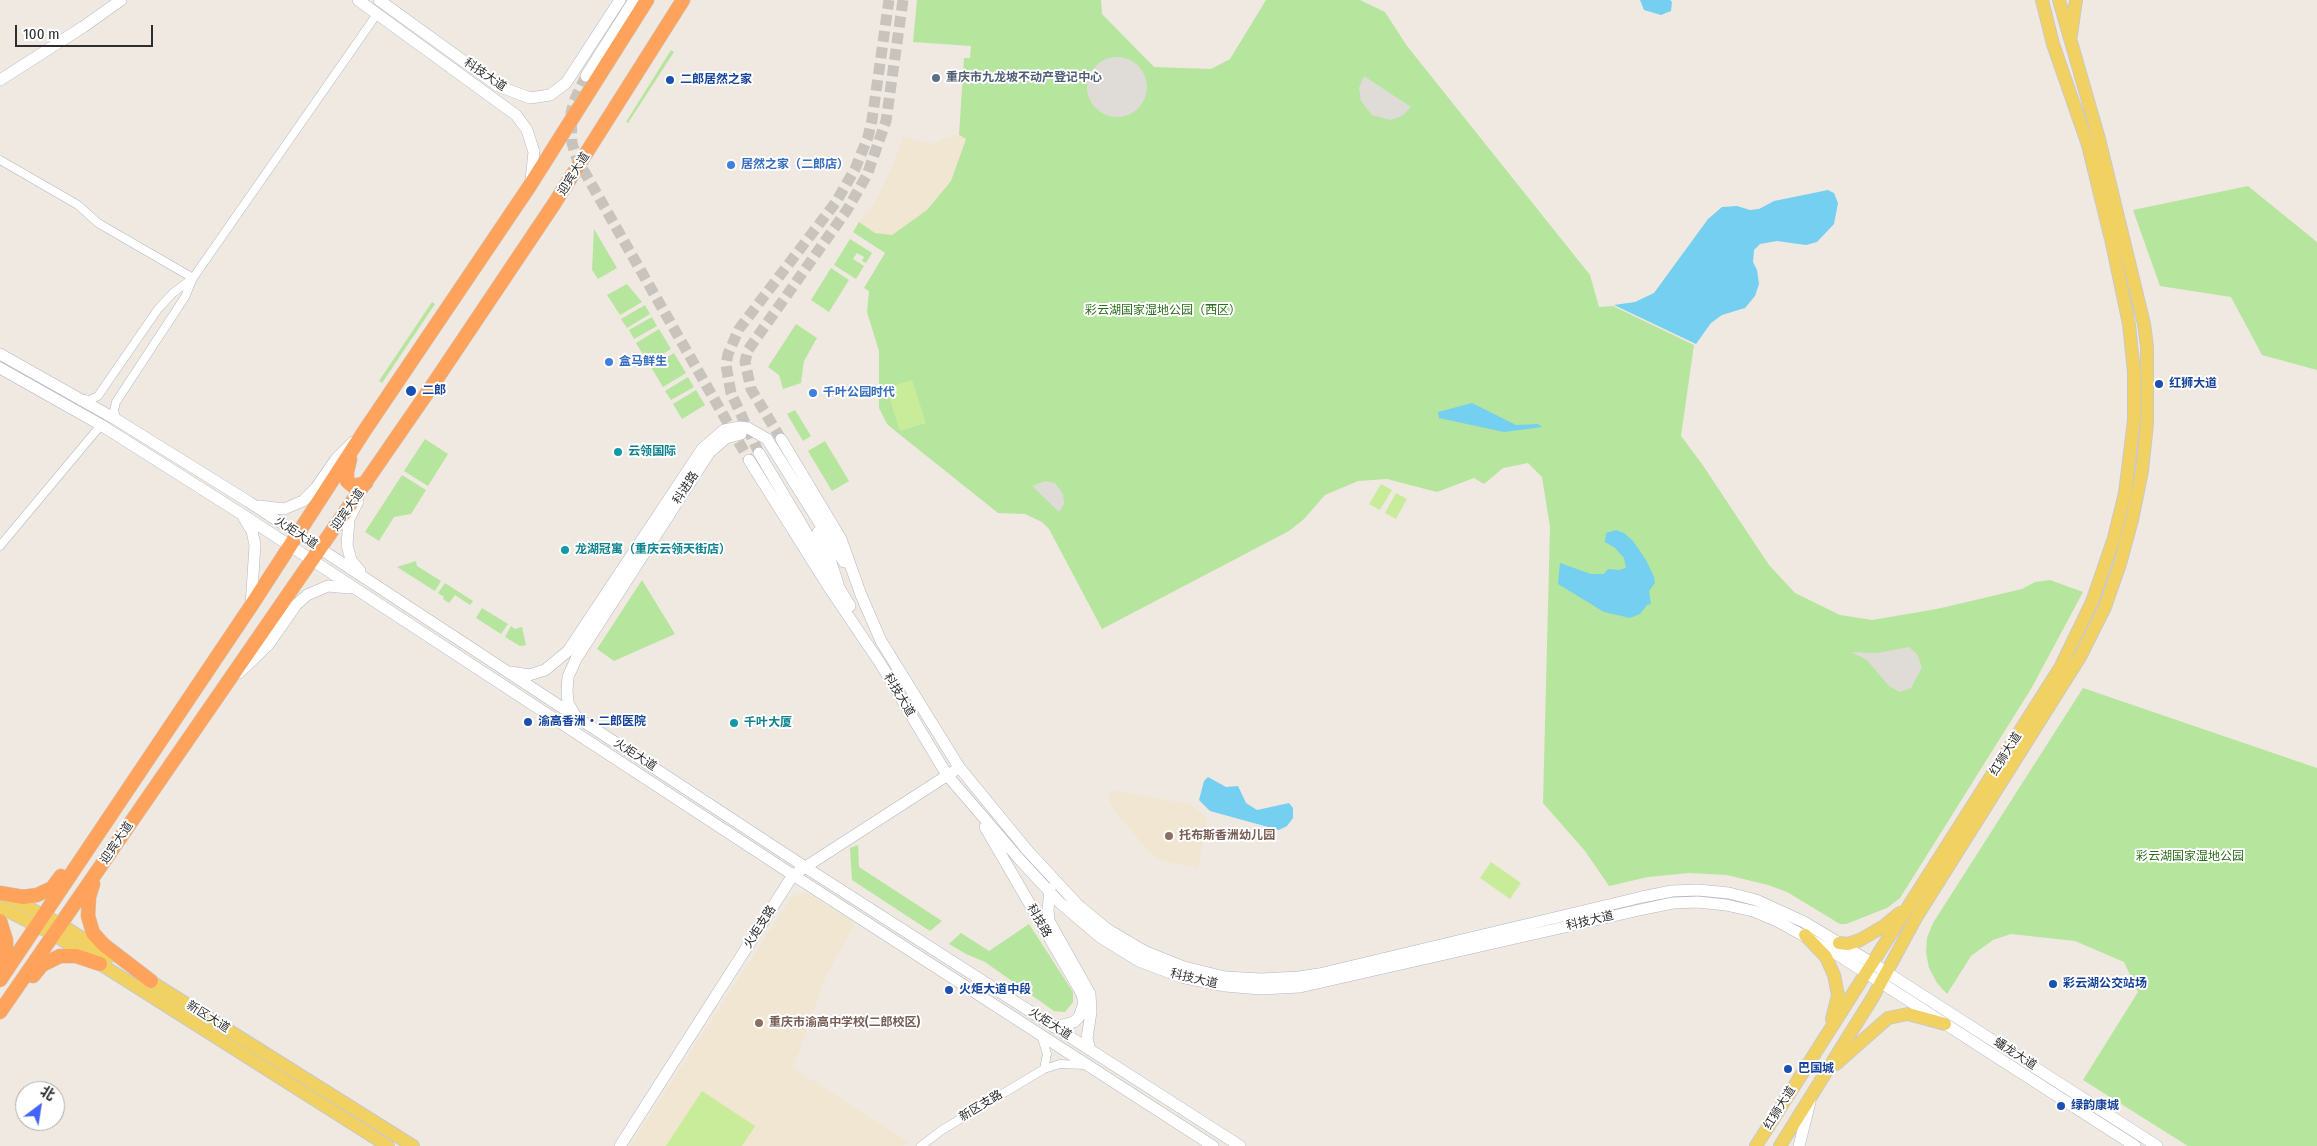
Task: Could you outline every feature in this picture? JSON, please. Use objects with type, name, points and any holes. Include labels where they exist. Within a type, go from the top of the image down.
[{"type":"highway","name":"迎宾大道","points":[[0,980],[251,606],[365,430],[529,187],[647,0]]},
{"type":"highway","name":"迎宾大道","points":[[0,1012],[366,483],[554,204],[683,0]]},
{"type":"highway","points":[[353,450],[347,472],[347,481],[353,486],[366,483]]},
{"type":"highway","points":[[224,686],[261,617],[262,613],[259,608],[251,606]]},
{"type":"highway","points":[[0,893],[23,897],[47,890],[56,884],[74,858],[92,843]]},
{"type":"highway","points":[[96,872],[88,905],[88,916],[93,933],[104,946],[151,981]]},
{"type":"highway","points":[[0,921],[6,940],[6,954],[0,973]]},
{"type":"highway","points":[[0,1024],[38,970],[47,962],[68,956],[100,964]]},
{"type":"main road","points":[[0,80],[91,22],[121,0]]},
{"type":"main road","name":"科技大道","points":[[358,0],[516,114],[527,130],[534,152],[534,169],[529,187]]},
{"type":"main road","name":"科技大道","points":[[379,0],[498,86],[519,95],[540,98],[558,91],[566,83],[620,0]]},
{"type":"main road","points":[[586,76],[634,0]]},
{"type":"main road","name":"红狮大道","points":[[1756,1146],[2050,684],[2084,621],[2114,538],[2125,493],[2131,449],[2134,372],[2126,304],[2088,145],[2053,44],[2042,0]]},
{"type":"main road","name":"红狮大道","points":[[1780,1146],[1884,977],[1917,916],[2065,683],[2088,643],[2105,606],[2120,564],[2142,471],[2146,441],[2148,384],[2144,324],[2099,139],[2059,0]]},
{"type":"main road","points":[[2070,43],[2076,0]]},
{"type":"main road","name":"火炬大道","points":[[0,354],[117,420],[249,502],[805,867],[1240,1146]]},
{"type":"main road","name":"火炬大道","points":[[0,368],[101,425],[240,514],[792,875],[1213,1146]]},
{"type":"main road","points":[[573,665],[564,676],[559,677],[556,673],[558,666],[702,449],[718,434],[731,428],[748,428],[762,435],[772,444],[856,580]]},
{"type":"main road","points":[[249,502],[276,509],[289,508],[303,501],[316,488],[336,459],[365,430]]},
{"type":"main road","name":"科进路","points":[[576,717],[567,697],[568,678],[573,665],[709,453],[720,442],[733,435],[752,436],[766,448],[821,538],[838,584]]},
{"type":"main road","name":"科技大道","points":[[781,440],[837,531],[881,641],[959,767],[1046,872],[1085,912],[1125,941],[1184,967],[1205,973],[1234,978],[1281,979],[1319,974],[1672,891],[1698,890],[1721,892],[1756,900],[1782,910],[1839,943],[1869,968]]},
{"type":"main road","name":"科技大道","points":[[838,584],[754,456],[830,589],[880,663],[947,775],[1050,893],[1078,920],[1119,950],[1159,970],[1203,982],[1261,989],[1321,984],[1673,903],[1698,902],[1753,911],[1869,968]]},
{"type":"main road","points":[[366,483],[349,519],[347,545],[351,560],[378,588]]},
{"type":"main road","points":[[240,514],[250,527],[255,545],[251,606]]},
{"type":"main road","points":[[838,584],[880,663]]},
{"type":"main road","points":[[224,686],[268,645],[296,605],[306,595],[321,588],[335,585],[347,587],[364,595]]},
{"type":"main road","points":[[506,671],[522,675],[538,673],[552,666],[568,651]]},
{"type":"main road","name":"火炬支路","points":[[620,1146],[792,875],[959,767]]},
{"type":"main road","name":"科技路","points":[[970,802],[1082,994],[1084,1003],[1080,1017],[1074,1022],[1054,1027]]},
{"type":"main road","points":[[1839,943],[1854,943],[1892,920],[1907,904],[1948,846]]},
{"type":"main road","name":"科技路","points":[[1046,872],[1050,893],[1048,916],[1090,994],[1091,1012],[1087,1038],[1090,1050]]},
{"type":"main road","name":"新区大道","points":[[0,893],[56,929],[151,981],[413,1146]]},
{"type":"main road","name":"新区大道","points":[[0,907],[41,920]]},
{"type":"main road","points":[[1054,930],[1052,917],[1057,913],[1067,914],[1078,920]]},
{"type":"main road","name":"新区大道","points":[[56,929],[100,964],[388,1146]]},
{"type":"main road","points":[[1805,935],[1826,957],[1837,986],[1836,1004],[1829,1031]]},
{"type":"main road","name":"蟠龙大道","points":[[1869,968],[2157,1146]]},
{"type":"main road","name":"蟠龙大道","points":[[1884,977],[1945,1024],[2135,1146]]},
{"type":"main road","points":[[1825,1074],[1888,1018],[1908,1014],[1945,1024]]},
{"type":"main road","points":[[1799,1146],[1811,1096]]},
{"type":"street","points":[[117,420],[114,411],[116,402],[186,297],[193,278],[377,14]]},
{"type":"street","points":[[0,160],[78,204],[98,223],[193,278]]},
{"type":"street","points":[[78,398],[90,400],[98,396],[158,309],[173,293],[193,278]]},
{"type":"street","points":[[0,546],[101,425]]},
{"type":"street","points":[[1040,1034],[1047,1054],[1044,1069]]},
{"type":"street","name":"新区支路","points":[[921,1146],[942,1130],[1044,1069],[1060,1064],[1087,1065]]},
{"type":"shaded area","points":[[1117,57],[1134,62],[1142,70],[1147,87],[1142,104],[1134,112],[1117,117],[1100,112],[1092,104],[1087,87],[1092,70],[1100,62]]},
{"type":"shaded area","points":[[1364,76],[1411,107],[1402,116],[1390,120],[1372,115],[1361,101],[1359,88]]},
{"type":"shaded area","points":[[953,135],[966,138],[951,181],[927,210],[892,235],[875,233],[859,222],[868,210],[870,211],[879,194],[894,163],[903,137],[931,144],[943,139],[952,138]]},
{"type":"shaded area","points":[[1045,481],[1055,483],[1063,494],[1064,504],[1059,512],[1032,486]]},
{"type":"shaded area","points":[[1909,647],[1917,654],[1922,667],[1911,688],[1900,692],[1889,686],[1867,660],[1851,652],[1877,653]]},
{"type":"shaded area","name":"托布斯香洲幼儿园","points":[[1110,790],[1190,804],[1207,818],[1198,868],[1163,861],[1150,853],[1115,811],[1110,801]]},
{"type":"shaded area","name":"重庆市渝高中学校(二郎校区)","points":[[807,893],[855,923],[825,978],[793,1068],[908,1142],[903,1146],[630,1146],[792,896]]},
{"type":"green space","name":"彩云湖国家湿地公园（西区）","points":[[917,0],[1101,0],[1102,14],[1154,67],[1211,69],[1230,59],[1266,0],[1360,0],[1385,12],[1407,46],[1590,275],[1599,307],[1613,306],[1694,345],[1681,436],[1702,464],[1769,565],[1795,593],[1840,615],[1872,620],[1937,609],[2022,589],[2035,582],[2050,580],[2083,592],[2031,689],[1900,898],[1887,908],[1846,924],[1840,924],[1787,892],[1768,885],[1727,875],[1689,873],[1648,877],[1609,886],[1585,851],[1543,803],[1550,527],[1542,477],[1528,463],[1503,468],[1484,484],[1474,478],[1437,492],[1387,479],[1358,481],[1325,495],[1304,519],[1289,531],[1102,629],[1049,529],[1042,522],[1025,514],[998,513],[887,424],[879,408],[879,351],[867,312],[869,291],[864,288],[885,253],[853,232],[859,222],[875,233],[892,235],[927,210],[951,181],[966,139],[959,135],[964,58],[970,58],[971,46],[913,42]]},
{"type":"green space","points":[[671,50],[674,52],[628,123],[626,122]]},
{"type":"green space","points":[[2248,186],[2317,242],[2317,370],[2262,355],[2231,297],[2160,286],[2133,210]]},
{"type":"green space","points":[[594,229],[617,268],[598,279],[592,270]]},
{"type":"green space","points":[[850,239],[872,253],[866,263],[862,261],[864,257],[857,253],[853,259],[864,266],[856,279],[834,265]]},
{"type":"green space","points":[[831,268],[849,280],[829,312],[811,300]]},
{"type":"green space","points":[[627,284],[642,302],[620,315],[607,295]]},
{"type":"green space","points":[[432,302],[435,304],[382,383],[379,381]]},
{"type":"green space","points":[[645,305],[650,314],[627,328],[621,319]]},
{"type":"green space","points":[[652,317],[657,326],[634,339],[629,330]]},
{"type":"green space","points":[[796,324],[817,338],[804,361],[801,383],[783,389],[779,375],[768,367]]},
{"type":"green space","points":[[659,329],[671,349],[648,363],[636,343]]},
{"type":"green space","points":[[674,353],[686,373],[663,387],[651,367]]},
{"type":"green space","points":[[688,377],[694,387],[671,400],[665,391]]},
{"type":"green space","points":[[912,380],[926,423],[900,431],[886,388]]},
{"type":"green space","points":[[696,390],[705,405],[682,419],[673,404]]},
{"type":"green space","points":[[795,410],[811,436],[803,441],[787,414]]},
{"type":"green space","points":[[425,439],[448,454],[428,486],[404,471]]},
{"type":"green space","points":[[825,441],[849,481],[832,491],[808,451]]},
{"type":"green space","points":[[402,475],[426,490],[411,514],[394,517],[379,541],[365,532]]},
{"type":"green space","points":[[1381,484],[1392,490],[1380,510],[1369,504]]},
{"type":"green space","points":[[1396,493],[1407,499],[1396,519],[1385,513]]},
{"type":"green space","points":[[416,561],[417,566],[441,581],[435,591],[397,567]]},
{"type":"green space","points":[[642,580],[675,634],[614,661],[597,649]]},
{"type":"green space","points":[[445,583],[473,601],[470,605],[455,595],[449,603],[443,599],[444,597],[438,593]]},
{"type":"green space","points":[[482,608],[508,624],[501,634],[476,618]]},
{"type":"green space","points":[[511,626],[515,629],[522,627],[526,645],[520,646],[505,637]]},
{"type":"green space","name":"彩云湖国家湿地公园","points":[[2083,688],[2317,768],[2317,1146],[2188,1146],[2083,1080],[2138,992],[2124,962],[2075,941],[2011,934],[1993,940],[1971,956],[1947,994],[1937,983],[1929,968],[1926,952],[1927,938],[1933,923]]},
{"type":"green space","points":[[858,845],[859,867],[942,921],[930,931],[852,880],[850,848]]},
{"type":"green space","points":[[1491,862],[1521,883],[1510,899],[1480,878]]},
{"type":"green space","points":[[1029,924],[1073,992],[1073,1002],[1065,1012],[1054,1011],[985,962],[949,944],[961,933],[989,951]]},
{"type":"green space","points":[[702,1091],[755,1126],[742,1146],[666,1146]]},
{"type":"water","points":[[1640,0],[1670,0],[1672,2],[1671,11],[1661,15],[1644,10]]},
{"type":"water","points":[[1828,190],[1834,193],[1838,203],[1834,224],[1817,242],[1806,245],[1777,241],[1760,244],[1754,250],[1753,262],[1757,270],[1759,284],[1755,296],[1745,308],[1722,315],[1711,323],[1696,344],[1614,305],[1635,302],[1654,293],[1708,219],[1722,207],[1737,206],[1750,210],[1759,209],[1774,201]]},
{"type":"water","points":[[1472,403],[1516,425],[1538,424],[1542,427],[1504,432],[1439,418],[1438,412]]},
{"type":"water","points":[[1616,530],[1624,533],[1633,541],[1646,560],[1655,583],[1649,591],[1651,604],[1647,605],[1640,614],[1630,618],[1604,612],[1558,584],[1560,563],[1591,574],[1604,574],[1608,569],[1619,570],[1626,568],[1624,558],[1615,548],[1605,542],[1606,533]]},
{"type":"water","points":[[1208,777],[1226,787],[1238,786],[1246,803],[1257,810],[1289,803],[1293,808],[1293,818],[1287,826],[1279,830],[1210,811],[1199,800],[1204,781]]},
{"type":"tunnel","points":[[759,453],[731,393],[726,365],[728,354],[739,329],[836,202],[855,169],[868,137],[872,120],[889,0]]},
{"type":"tunnel","points":[[781,439],[751,389],[745,362],[748,350],[847,210],[867,175],[886,121],[903,0]]},
{"type":"tunnel","points":[[586,76],[574,101],[571,113],[572,143],[577,159],[749,460]]},
{"type":"place","name":"重庆市九龙坡不动产登记中心","points":[[936,78]]},
{"type":"place","name":"二郎居然之家","points":[[670,80]]},
{"type":"place","name":"居然之家（二郎店）","points":[[731,165]]},
{"type":"place","name":"盒马鲜生","points":[[609,362]]},
{"type":"place","name":"红狮大道","points":[[2159,384]]},
{"type":"place","name":"二郎","points":[[411,391]]},
{"type":"place","name":"千叶公园时代","points":[[813,393]]},
{"type":"place","name":"云领国际","points":[[618,452]]},
{"type":"place","name":"龙湖冠寓（重庆云领天街店）","points":[[565,550]]},
{"type":"place","name":"渝高香洲‧二郎医院","points":[[528,722]]},
{"type":"place","name":"千叶大厦","points":[[734,723]]},
{"type":"place","name":"托布斯香洲幼儿园","points":[[1169,836]]},
{"type":"place","name":"彩云湖公交站场","points":[[2053,984]]},
{"type":"place","name":"火炬大道中段","points":[[949,990]]},
{"type":"place","name":"重庆市渝高中学校(二郎校区)","points":[[759,1023]]},
{"type":"place","name":"巴国城","points":[[1788,1069]]},
{"type":"place","name":"绿韵康城","points":[[2061,1106]]}]
